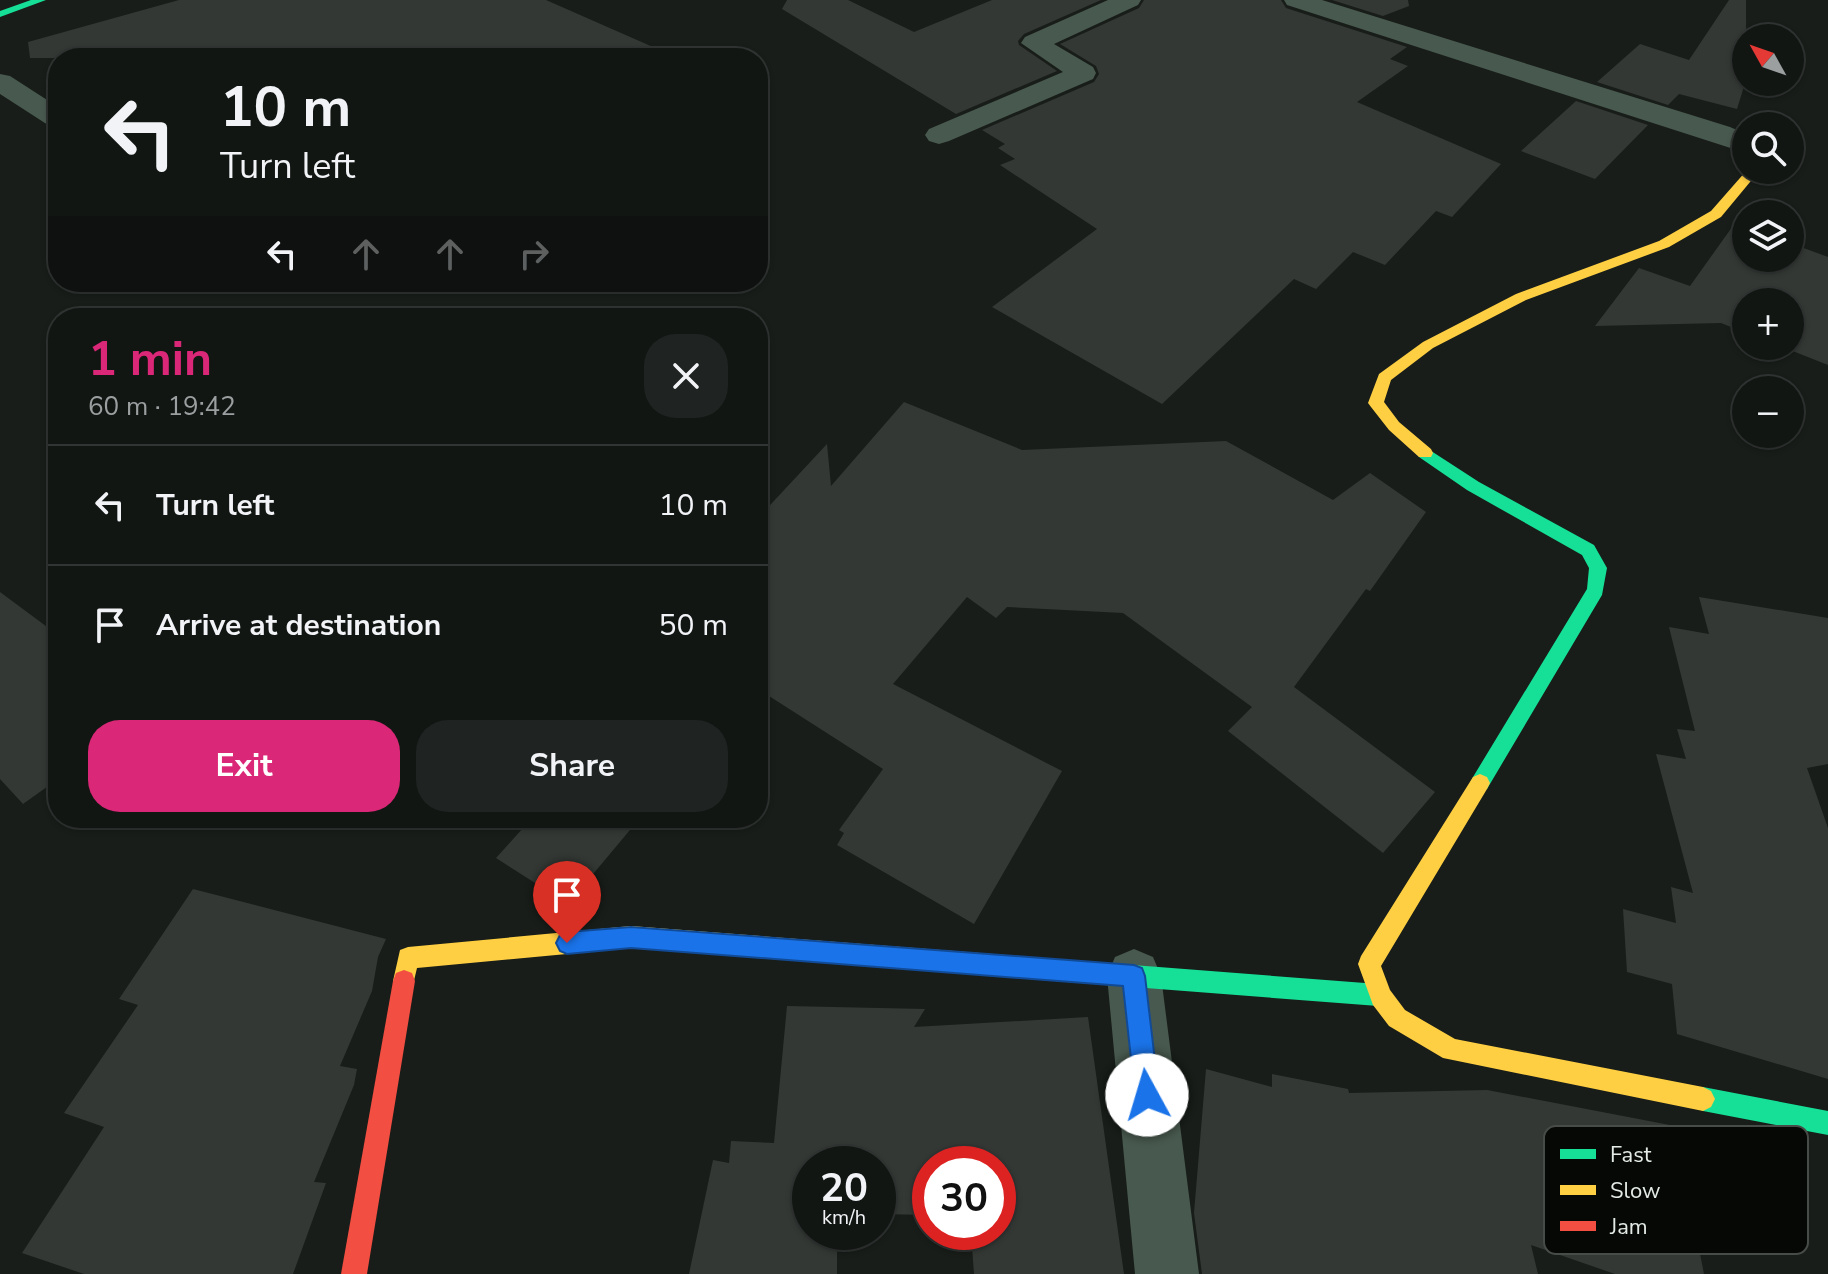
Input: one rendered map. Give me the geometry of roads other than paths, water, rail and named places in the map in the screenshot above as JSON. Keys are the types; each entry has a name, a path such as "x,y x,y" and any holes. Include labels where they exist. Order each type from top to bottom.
{"street":[{"path":"0,14 41,0"},
{"path":"939,135 1083,73 1034,43 1129,0"},
{"path":"1296,0 1732,139"},
{"path":"0,82 48,113"},
{"path":"1742,184 1716,214 1677,237 1521,297 1428,345 1384,378 1376,403 1391,425 1444,467 1588,550 1600,565 1602,576 1582,616 1369,964 1378,995 1404,1027 1451,1050 1601,1076 1828,1123"},
{"path":"354,1274 408,958 631,937 1378,995"},
{"path":"1134,976 1167,1274"}]}
